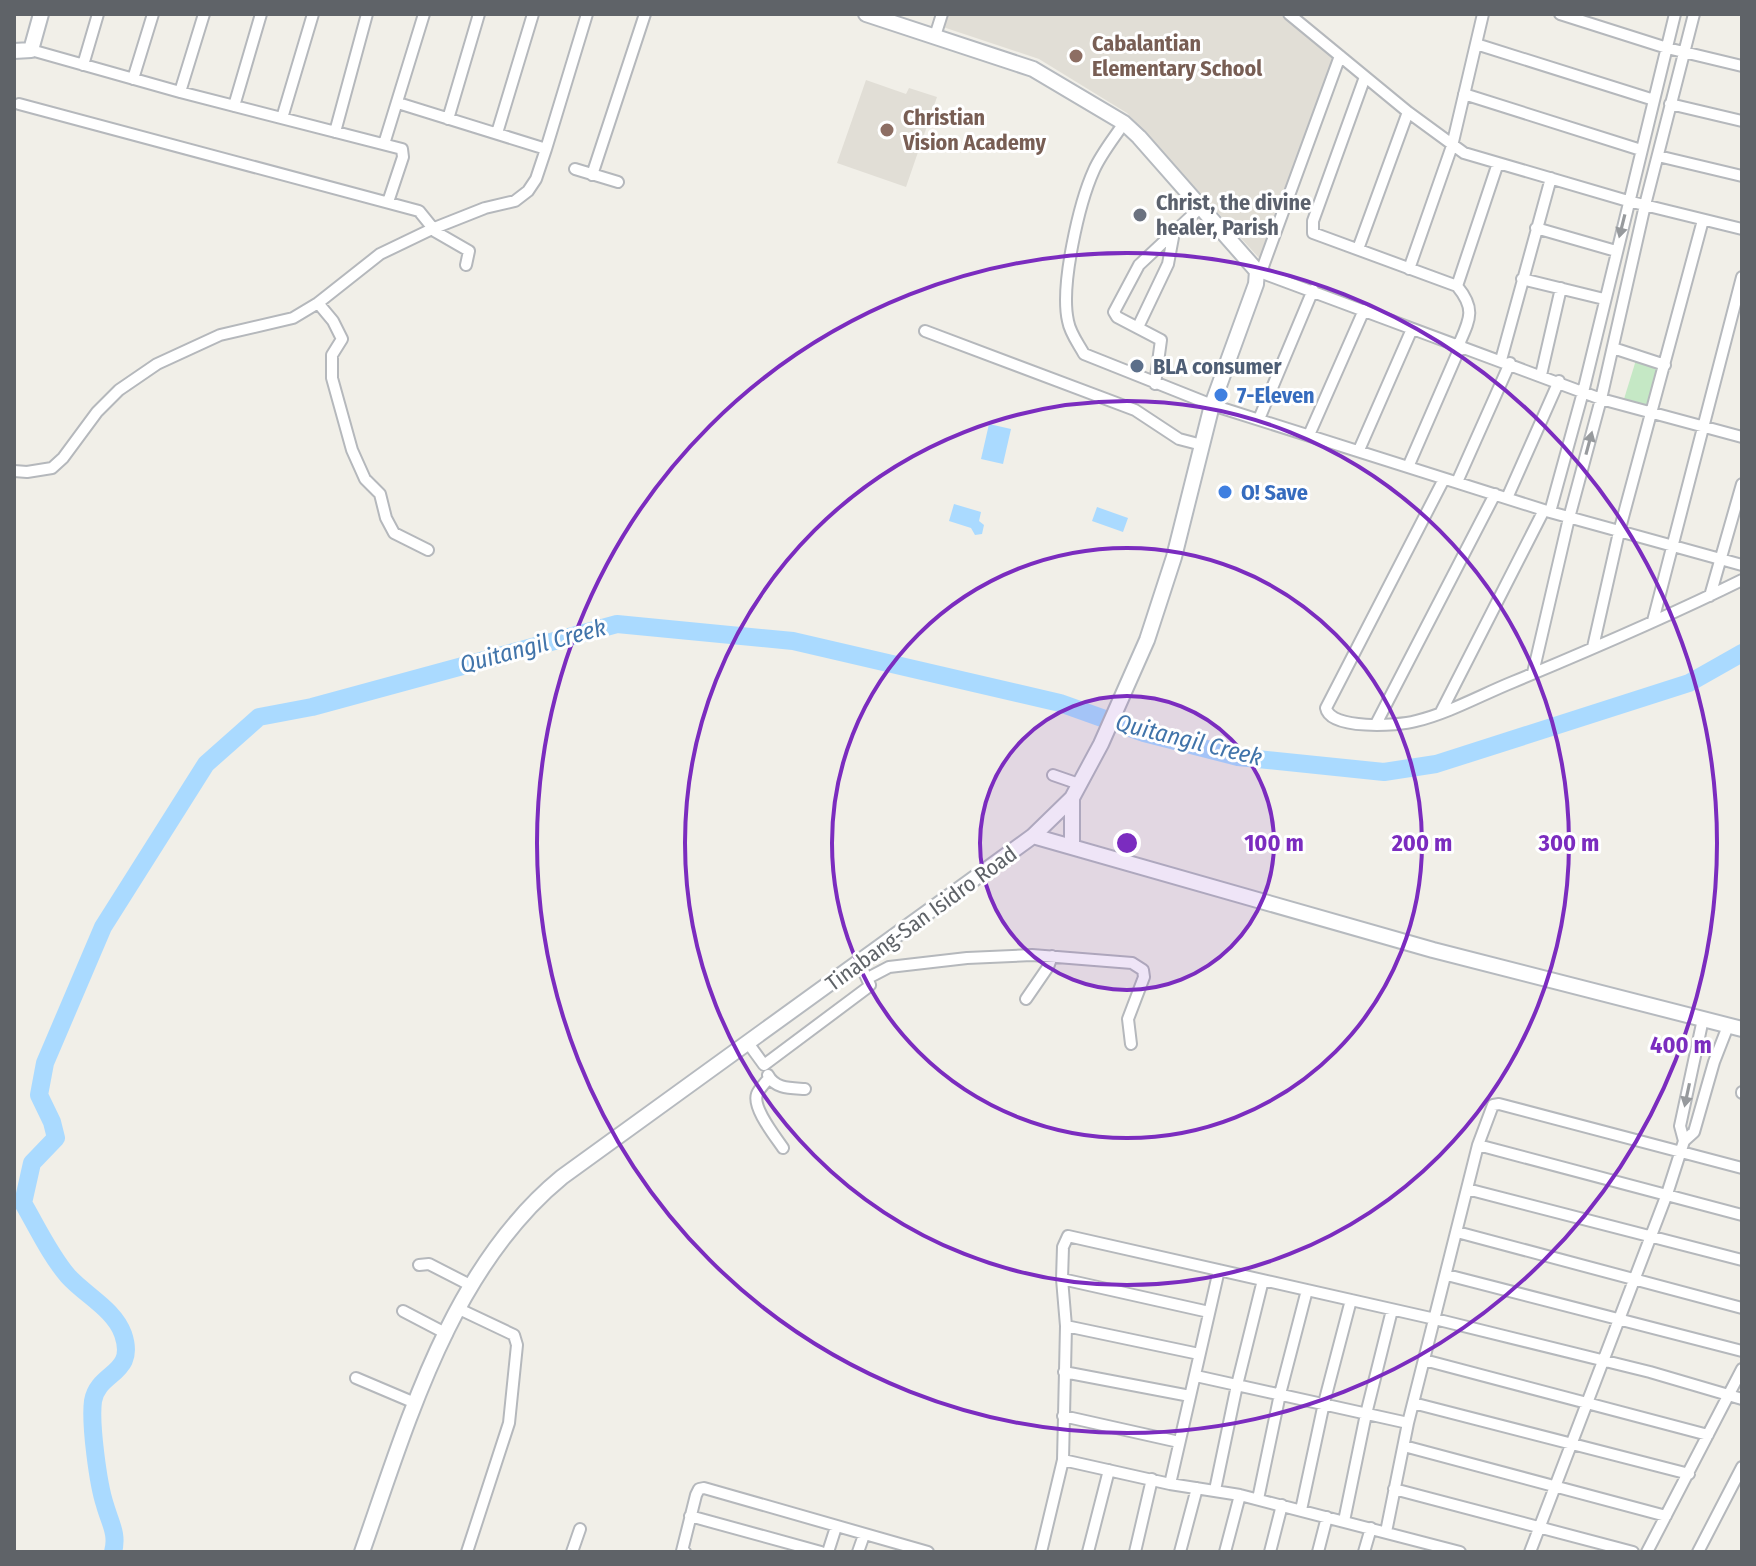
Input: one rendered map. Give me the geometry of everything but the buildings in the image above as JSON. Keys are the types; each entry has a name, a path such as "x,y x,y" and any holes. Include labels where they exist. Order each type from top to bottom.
{"street":[{"path":"83,65 98,14"},
{"path":"133,79 153,14"},
{"path":"180,92 204,14"},
{"path":"234,106 261,14"},
{"path":"282,118 313,14"},
{"path":"335,132 367,14"},
{"path":"384,144 424,14"},
{"path":"448,119 479,14"},
{"path":"497,133 533,14"},
{"path":"14,471 52,468 119,390 157,364 220,335 280,322 318,303 380,254 485,208 515,201 528,191 536,179 546,149 587,14"},
{"path":"592,175 645,14"},
{"path":"866,14 883,17 1033,69 1124,123 1259,272 1601,399 1742,437"},
{"path":"935,36 942,14"},
{"path":"1289,14 1408,112 1464,153 1628,201 1742,229"},
{"path":"1409,269 1452,146 1483,14"},
{"path":"1560,14 1667,48 1742,66"},
{"path":"1441,712 1547,511 1583,392 1675,14"},
{"path":"1533,673 1694,14"},
{"path":"31,50 39,15"},
{"path":"1476,44 1654,100"},
{"path":"14,51 31,50 402,149 403,157 388,202"},
{"path":"1033,836 1076,791 1101,744 1147,640 1174,557 1212,405 1340,56"},
{"path":"1365,77 1312,227 1313,233 1457,286 1466,298 1471,314 1408,467"},
{"path":"1464,94 1641,150"},
{"path":"398,103 546,149"},
{"path":"19,104 419,211 432,229 469,251 466,265"},
{"path":"1670,104 1742,121"},
{"path":"1358,249 1408,112"},
{"path":"1124,123 1095,166 1087,186 1066,291 1068,320 1084,354 1212,405 1569,518 1742,565"},
{"path":"1658,156 1742,176"},
{"path":"1457,286 1498,163"},
{"path":"575,169 618,182"},
{"path":"1457,482 1506,362 1522,279 1551,178"},
{"path":"1155,384 1161,340 1117,317 1114,312 1139,265 1201,207"},
{"path":"1593,647 1619,532 1703,220"},
{"path":"1536,228 1616,251"},
{"path":"1138,327 1168,264 1174,232"},
{"path":"1653,621 1742,277"},
{"path":"1522,279 1604,299"},
{"path":"1541,375 1561,288"},
{"path":"1259,419 1313,290"},
{"path":"318,303 333,321 342,339 332,355 332,378 338,406 360,469 371,487 380,494 386,518 394,533 428,550"},
{"path":"1309,435 1364,310"},
{"path":"1359,450 1412,329"},
{"path":"925,331 1135,410 1179,439 1202,445"},
{"path":"1613,348 1665,365"},
{"path":"1507,498 1559,381"},
{"path":"1444,479 1326,708 1333,719 1376,724 1416,721 1742,580"},
{"path":"1710,596 1742,484"},
{"path":"1376,724 1495,494"},
{"path":"1053,775 1076,791"},
{"path":"1072,846 1076,791"},
{"name":"Tinabang-San Isidro Road","path":"362,1552 415,1403 457,1308 513,1223 562,1177 1033,836 1433,950 1735,1028"},
{"path":"868,978 889,967 912,963 1032,955 1132,963 1143,970 1143,984 1128,1019 1131,1044"},
{"path":"1026,999 1052,956"},
{"path":"764,1065 870,985 859,962"},
{"path":"1530,1552 1681,1153 1684,1141 1680,1126 1703,1019"},
{"path":"1684,1141 1694,1132 1714,1062 1735,1028"},
{"path":"748,1043 764,1065 769,1078 779,1086 805,1089"},
{"path":"769,1078 757,1094 757,1102 783,1148"},
{"path":"1386,1532 1408,1423 1478,1145 1491,1109 1499,1104 1742,1168"},
{"path":"1478,1145 1742,1215"},
{"path":"1467,1189 1742,1260"},
{"path":"1457,1232 1742,1308"},
{"path":"1041,1552 1063,1460 1066,1326 1062,1279 1064,1241 1072,1235 1435,1319 1742,1399"},
{"path":"419,1265 429,1264 472,1286"},
{"path":"1170,1484 1219,1270"},
{"path":"1447,1275 1742,1351"},
{"path":"1062,1279 1209,1312"},
{"path":"1215,1490 1263,1280"},
{"path":"1258,1499 1280,1394 1307,1290"},
{"path":"1301,1510 1324,1403 1351,1300"},
{"path":"457,1308 514,1335 517,1345 509,1423 467,1552"},
{"path":"1344,1521 1392,1310"},
{"path":"403,1311 447,1334"},
{"path":"1066,1326 1199,1354"},
{"path":"1424,1360 1708,1435"},
{"path":"1647,1552 1742,1369"},
{"path":"1064,1372 1190,1396"},
{"path":"1196,1376 1408,1423"},
{"path":"356,1378 415,1403"},
{"path":"1413,1403 1689,1474"},
{"path":"1063,1416 1179,1442"},
{"path":"1404,1446 1666,1516"},
{"path":"1063,1460 1170,1484 1258,1499 1460,1552"},
{"path":"1698,1552 1742,1467"},
{"path":"1088,1552 1109,1470"},
{"path":"1135,1552 1152,1479"},
{"path":"685,1552 682,1551 690,1516 698,1491 704,1488 928,1552"},
{"path":"1180,1552 1197,1488"},
{"path":"1394,1489 1633,1552"},
{"path":"1225,1552 1240,1495"},
{"path":"1270,1552 1282,1505"},
{"path":"690,1516 821,1552"},
{"path":"1318,1552 1327,1517"},
{"path":"828,1552 836,1527"},
{"path":"1364,1552 1371,1528"},
{"path":"572,1552 580,1529"},
{"path":"858,1552 864,1535"}],"shaded area":[{"path":"944,14 1279,14 1336,58 1260,259 1127,113 1039,59 940,26"},
{"name":"Christian Vision Academy","path":"866,80 906,94 909,88 937,97 906,187 837,163"}],"green space":[{"path":"1636,360 1659,367 1647,406 1624,399"}],"water":[{"path":"989,424 1011,429 1003,464 981,459"},
{"path":"954,504 981,512 979,521 984,525 982,534 975,535 971,528 949,521"},
{"path":"1097,507 1128,518 1123,532 1092,521"}],"waterway":[{"name":"Quitangil Creek","path":"113,1552 114,1534 100,1483 92,1411 96,1391 121,1365 126,1347 119,1325 61,1268 23,1203 32,1163 56,1138 39,1095 45,1063 103,927 206,764 259,717 312,707 617,624 793,641 1060,703 1144,733 1238,757 1384,772 1436,764 1689,683 1742,653"}],"place":[{"name":"Cabalantian Elementary School","path":"1076,56"},
{"name":"Christian Vision Academy","path":"887,130"},
{"name":"Christ, the divine healer, Parish","path":"1140,215"},
{"name":"BLA consumer","path":"1137,366"},
{"name":"7-Eleven","path":"1221,395"},
{"name":"O! Save","path":"1225,492"}]}
